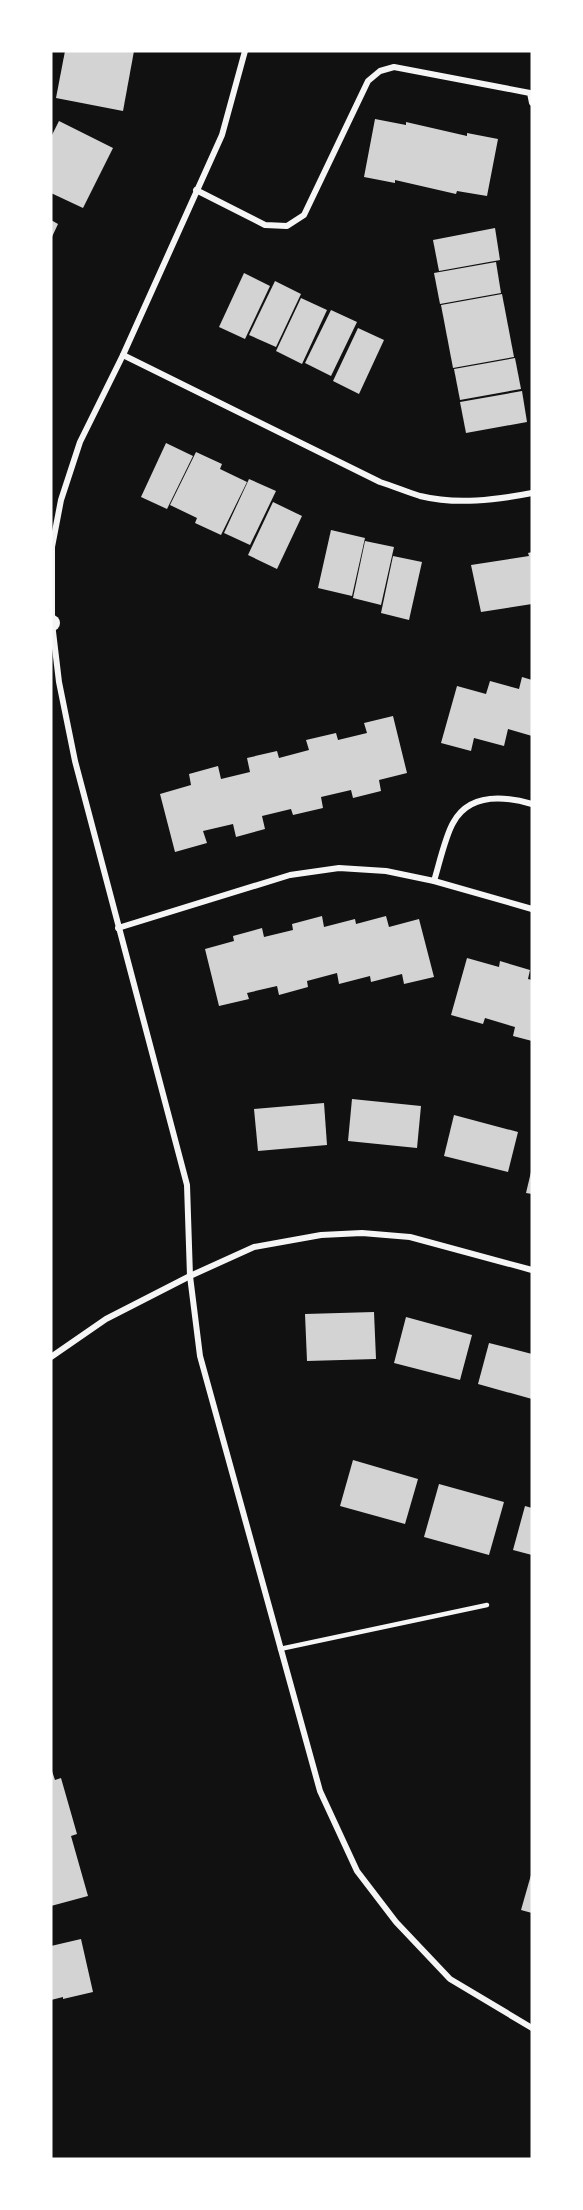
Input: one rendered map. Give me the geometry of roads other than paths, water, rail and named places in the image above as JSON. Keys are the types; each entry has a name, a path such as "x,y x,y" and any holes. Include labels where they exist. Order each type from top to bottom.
{"street":[{"path":"245,51 222,135 123,355 80,442 61,500 52,547 52,623 58,682 73,754 187,1185 190,1276 200,1356 320,1791 357,1870 396,1922 450,1979 511,2018 532,2028"},
{"path":"196,190 265,225 287,226 304,215 368,81 380,71 394,67 530,93 532,103"},
{"path":"123,355 380,482 411,493 463,501 504,499 532,493"},
{"path":"434,881 453,823 466,806 488,797 514,799 532,804"},
{"path":"118,928 290,875 339,868 386,871 434,881 532,909"},
{"path":"51,1357 106,1319 190,1276 254,1247 321,1234 362,1233 410,1237 532,1270"}],"lane":[{"path":"280,1649 487,1605"}]}
